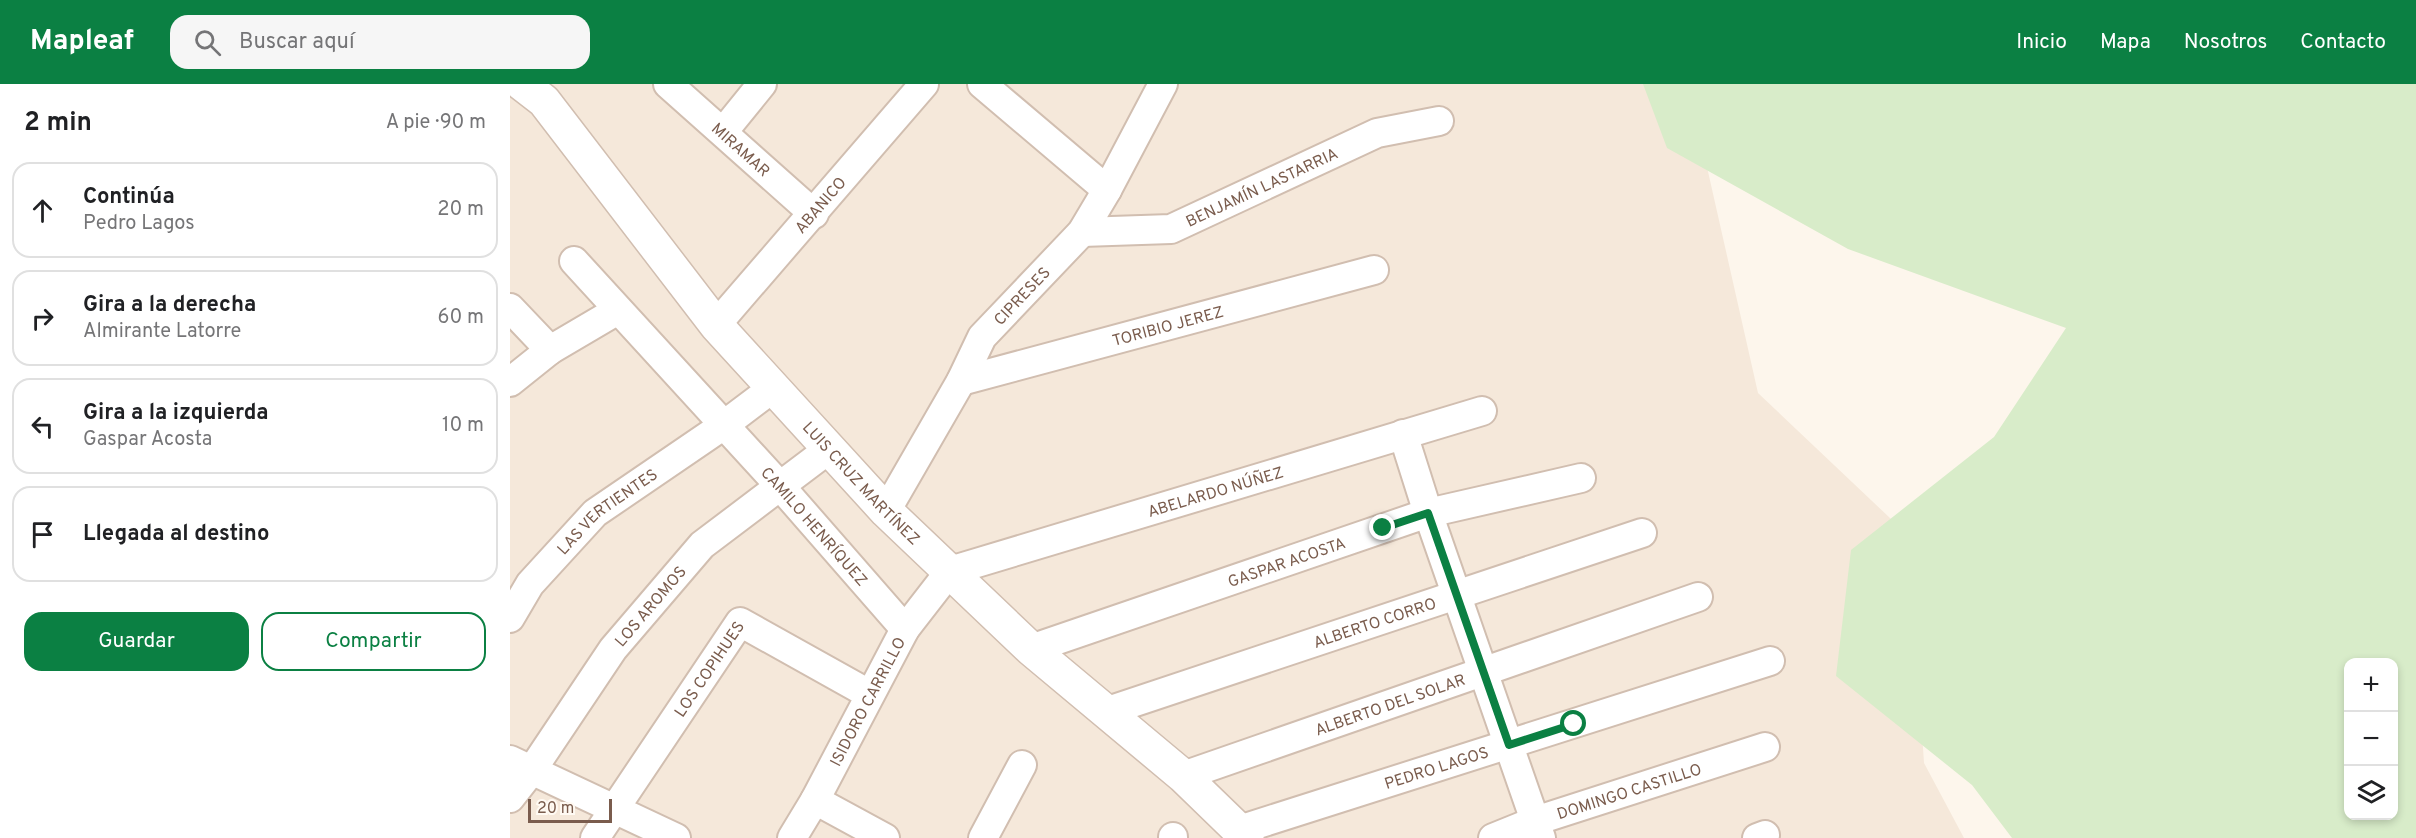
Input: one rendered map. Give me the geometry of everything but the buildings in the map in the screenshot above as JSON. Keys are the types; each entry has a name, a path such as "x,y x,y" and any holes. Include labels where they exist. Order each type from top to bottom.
{"street":[{"name":"LUIS CRUZ MARTÍNEZ","path":"522,84 544,101 716,325 886,512 1031,649 1183,776 1243,834"},
{"name":"MIRAMAR","path":"668,84 814,214"},
{"path":"723,132 762,84"},
{"name":"ABANICO","path":"716,325 924,84"},
{"path":"982,84 1107,190"},
{"name":"CIPRESES","path":"886,512 961,381 982,336 1082,232 1163,84"},
{"name":"BENJAMÍN LASTARRIA","path":"1082,232 1171,229 1377,133 1439,121"},
{"path":"574,261 724,425"},
{"name":"TORIBIO JEREZ","path":"961,381 1374,270"},
{"path":"510,308 550,350"},
{"path":"510,382 550,350 618,310"},
{"name":"LAS VERTIENTES","path":"510,618 530,584 595,513 724,425 772,388"},
{"name":"ABELARDO NÚÑEZ","path":"950,571 1482,411"},
{"name":"CAMILO HENRÍQUEZ","path":"724,425 905,629"},
{"path":"1403,434 1428,513 1538,830"},
{"name":"LOS AROMOS","path":"510,798 521,765 613,649 702,544 829,449"},
{"name":"GASPAR ACOSTA","path":"1031,649 1428,513 1581,478"},
{"name":"ALBERTO CORRO","path":"1105,712 1642,533"},
{"name":"ISIDORO CARRILLO","path":"792,838 815,800 905,629 950,571"},
{"name":"ALBERTO DEL SOLAR","path":"1183,776 1698,597"},
{"name":"LOS COPIHUES","path":"594,838 740,622 869,694"},
{"name":"PEDRO LAGOS","path":"1243,834 1770,661"},
{"name":"DOMINGO CASTILLO","path":"1493,838 1538,830 1765,747"},
{"path":"521,765 676,838"},
{"path":"983,838 1022,765"},
{"path":"815,800 885,838"}],"shaded area":[{"path":"510,84 1684,84 1695,114 1758,393 1909,536 1924,763 1964,838 510,838"}],"green space":[{"path":"1643,84 2416,84 2416,838 2012,838 1972,785 1836,676 1851,550 1994,437 2066,328 1848,249 1667,148"}],"route":[{"path":"1383,528 1428,513 1509,745 1574,724"}]}
